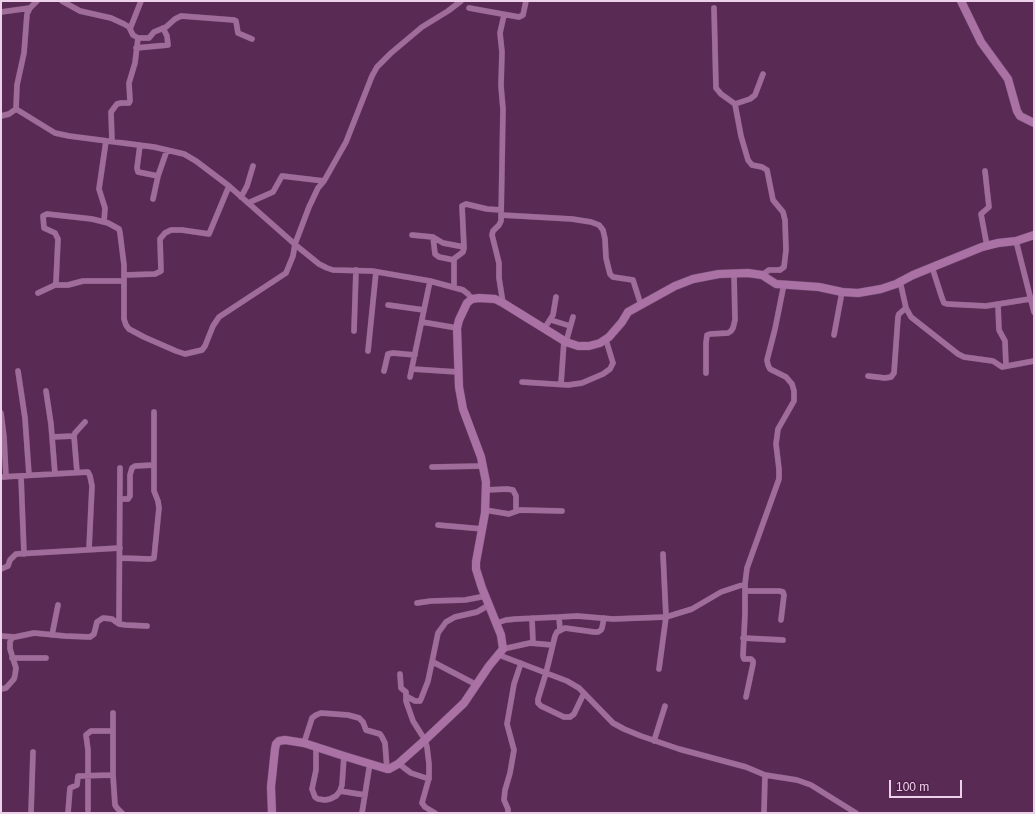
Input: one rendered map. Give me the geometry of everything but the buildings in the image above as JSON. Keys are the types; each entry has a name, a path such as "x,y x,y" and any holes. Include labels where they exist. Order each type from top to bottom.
{"street":[{"path":"1,116 10,114 16,109 17,85 22,62 27,14 30,8 37,1"},
{"path":"62,1 80,11 114,19 124,24 130,29 133,35 138,38 149,38 154,32 181,16 234,20 236,21 238,33 252,39"},
{"path":"130,29 141,1"},
{"path":"55,286 58,239 55,233 44,228 43,216 47,214 104,222 116,226 120,233 124,275 124,319 126,326 144,337 176,351 186,354 202,350 213,326 219,317 259,289 286,273 293,256 299,247 309,207 318,188 324,181 346,142 377,67 390,53 422,27 461,1"},
{"path":"469,8 516,17 522,16 524,13 526,1"},
{"path":"961,1 980,42 1008,79 1016,111 1020,116 1034,123"},
{"path":"1,12 30,8"},
{"path":"714,8 716,88 726,99 735,104"},
{"path":"503,303 499,278 500,262 492,235 493,231 500,225 501,213 503,109 500,27 504,15"},
{"path":"136,48 168,46 167,36 163,28"},
{"path":"104,222 105,208 99,189 109,141 111,112 117,104 128,103 130,101 129,83 135,63 138,38"},
{"path":"735,104 755,95 764,74"},
{"path":"735,104 741,136 748,160 752,165 762,167 767,170 773,200 783,212 785,220 786,250 784,267 780,270 769,270 762,275"},
{"path":"16,109 56,133 140,145 184,154 190,157 229,186 319,264 327,268 333,270 376,272 430,281 463,290 472,299"},
{"path":"140,145 137,168 138,172 158,176"},
{"path":"153,199 158,176 167,150"},
{"path":"241,197 247,186 253,166"},
{"path":"986,172 989,207 982,214 987,246"},
{"path":"248,202 273,192 282,176 324,181"},
{"path":"124,275 158,274 161,271 160,239 170,230 182,230 209,234 229,186"},
{"path":"454,287 454,260 463,252 464,247 461,211 463,205 466,204 501,213 572,219 599,225 603,230 606,258 610,274 613,277 633,280 641,305"},
{"path":"412,235 433,237 443,243 464,247"},
{"path":"272,813 271,786 276,744 279,741 285,740 304,743 387,769 393,767 425,740 464,703 489,666 501,652 503,643 477,574 476,562 483,529 485,510 485,475 463,409 458,372 457,328 464,306 472,299 486,298 503,303 565,341 578,346 589,346 606,340 622,322 628,312 675,286 705,276 748,273 762,275 772,282 784,284 818,287 842,292 868,292 900,281 987,246 1016,241 1034,235"},
{"path":"433,237 435,254 439,257 454,260"},
{"path":"1016,241 1034,312"},
{"path":"932,267 944,303 986,306 1030,300"},
{"path":"354,331 356,270"},
{"path":"368,351 376,272"},
{"path":"706,373 707,335 728,333 732,331 733,328 734,273"},
{"path":"38,293 55,286 68,285 83,281 124,281"},
{"path":"410,377 430,281"},
{"path":"900,281 908,313 916,322 934,334 958,354 993,361 1002,367 1034,361"},
{"path":"746,697 753,661 742,656 747,568 779,479 776,444 778,429 794,401 792,384 786,377 770,369 767,360 784,284"},
{"path":"834,335 842,292"},
{"path":"544,329 551,320 556,297"},
{"path":"388,305 424,310"},
{"path":"998,305 999,330 1004,336 1005,341 1006,366"},
{"path":"868,376 885,378 890,377 894,373 898,317 899,314 906,308"},
{"path":"560,384 565,341 573,317"},
{"path":"551,320 570,326"},
{"path":"422,322 457,328"},
{"path":"522,382 568,385 582,383 603,374 613,366 606,340"},
{"path":"384,372 388,354 415,355"},
{"path":"412,369 458,372"},
{"path":"18,371 25,418 29,475"},
{"path":"46,391 52,437 54,474"},
{"path":"120,558 154,558 158,501 154,491 154,412"},
{"path":"1,413 3,477 88,472 92,486 90,549"},
{"path":"77,472 74,436 76,431 85,422"},
{"path":"52,437 74,436"},
{"path":"120,499 128,499 130,496 130,475 132,468 135,466 154,465"},
{"path":"432,467 483,466"},
{"path":"120,468 120,623"},
{"path":"21,476 24,554"},
{"path":"486,490 507,488 512,490 516,496 516,511"},
{"path":"485,510 509,514 520,510 562,511"},
{"path":"438,525 483,529"},
{"path":"1,569 8,566 12,556 16,554 120,548"},
{"path":"659,669 666,617 663,554"},
{"path":"497,624 506,620 532,618 559,617 614,619 666,617 692,609 722,592 745,588 783,592 784,595 781,620"},
{"path":"417,603 431,601 487,600"},
{"path":"406,696 415,701 420,701 428,681 438,633 446,622 455,617 477,612 487,600"},
{"path":"52,635 58,605"},
{"path":"559,617 560,630 555,636 552,645 538,704 564,717 570,717 574,714 584,693"},
{"path":"1,636 15,636 34,633 90,637 94,634 99,620 108,618 126,625 147,626"},
{"path":"532,618 533,643"},
{"path":"560,630 571,629 598,632 602,628 604,618"},
{"path":"1,689 6,688 14,679 16,668 12,658 10,642 15,636"},
{"path":"744,638 783,640"},
{"path":"501,652 533,643 552,645"},
{"path":"501,652 521,663 567,681 579,688 613,723 624,729 654,741 746,767 765,775 797,780 811,785 856,813"},
{"path":"12,658 46,658"},
{"path":"433,662 477,685"},
{"path":"508,813 504,800 514,750 507,724 514,684 521,663"},
{"path":"400,674 400,686 406,692 406,701 413,721 425,740 429,764 429,779 422,803 425,807 435,813"},
{"path":"654,741 665,706"},
{"path":"112,713 115,805 122,813"},
{"path":"304,743 312,718 316,715 348,715 359,718 363,722 366,730 380,734 382,737 385,743 387,769"},
{"path":"88,810 88,750 86,735 91,731 113,732"},
{"path":"316,746 316,770 312,785 315,797 321,800 330,799 336,796 340,791 342,785 344,756"},
{"path":"32,813 33,752"},
{"path":"362,813 370,763"},
{"path":"399,763 411,773 429,779"},
{"path":"68,813 70,788 77,785 78,776 113,775"},
{"path":"764,813 765,775"},
{"path":"340,791 365,795"}]}
